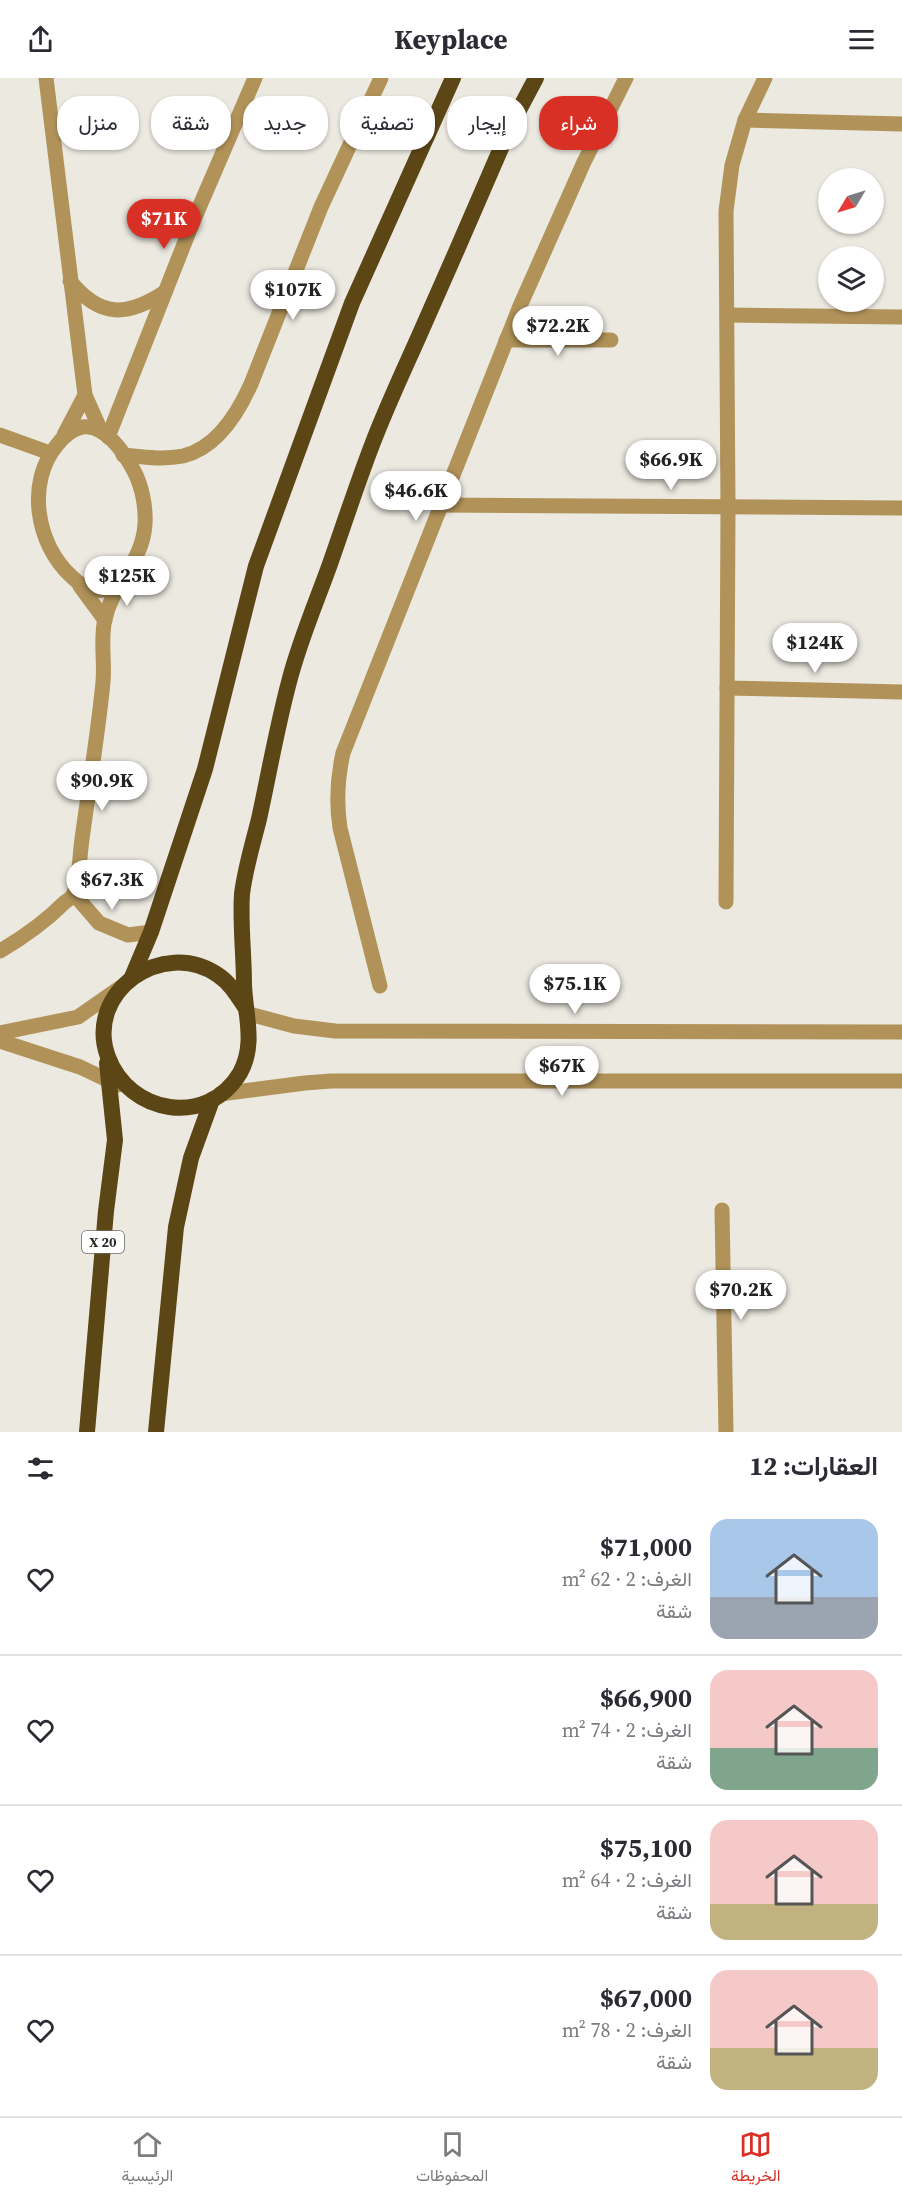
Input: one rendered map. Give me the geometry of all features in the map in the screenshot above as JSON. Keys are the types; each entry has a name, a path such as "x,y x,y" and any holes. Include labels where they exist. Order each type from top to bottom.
{"highway":[{"path":"127,982 146,969 170,962 195,964 218,975 234,989 245,1010 250,1027 248,1051 239,1074 216,1097 192,1107 170,1108 148,1102 130,1091 115,1074 106,1053 104,1029 106,1018 109,1007 127,982 151,932 205,769 256,566 352,303 453,78"},
{"path":"245,1010 242,894 289,680 372,443 511,125 536,78"},
{"name":"X 20","path":"87,1432 106,1211 115,1140 106,1053"},
{"path":"156,1432 176,1227 191,1158 216,1097"}],"street":[{"path":"0,951 38,927 74,894 104,680 105,620 119,583 133,566 141,546 145,524 142,496 134,472 105,434 85,395 46,78"},
{"path":"105,434 255,78"},
{"path":"123,455 155,459 184,456 202,448 232,419 250,384 321,207 381,78"},
{"path":"380,986 340,828 337,778 343,753 506,340 585,162 626,78"},
{"path":"726,902 728,508 726,211 732,165 745,120 765,78"},
{"path":"745,120 902,124"},
{"path":"70,281 81,295 96,304 111,309 126,310 146,305 165,292"},
{"path":"727,315 902,317"},
{"path":"506,340 610,340"},
{"path":"85,395 41,472 39,516 46,541 61,568 79,584 105,620"},
{"path":"64,435 83,426 105,434"},
{"path":"0,435 50,453"},
{"path":"440,505 902,508"},
{"path":"79,584 93,590 105,590 119,583"},
{"path":"727,688 902,692"},
{"path":"74,894 99,923 128,934 151,932"},
{"path":"0,1033 78,1017 127,982"},
{"path":"245,1010 294,1026 334,1031 902,1032"},
{"path":"0,1041 80,1066 130,1091"},
{"path":"216,1097 331,1081 902,1081"},
{"path":"722,1210 726,1432"}]}
